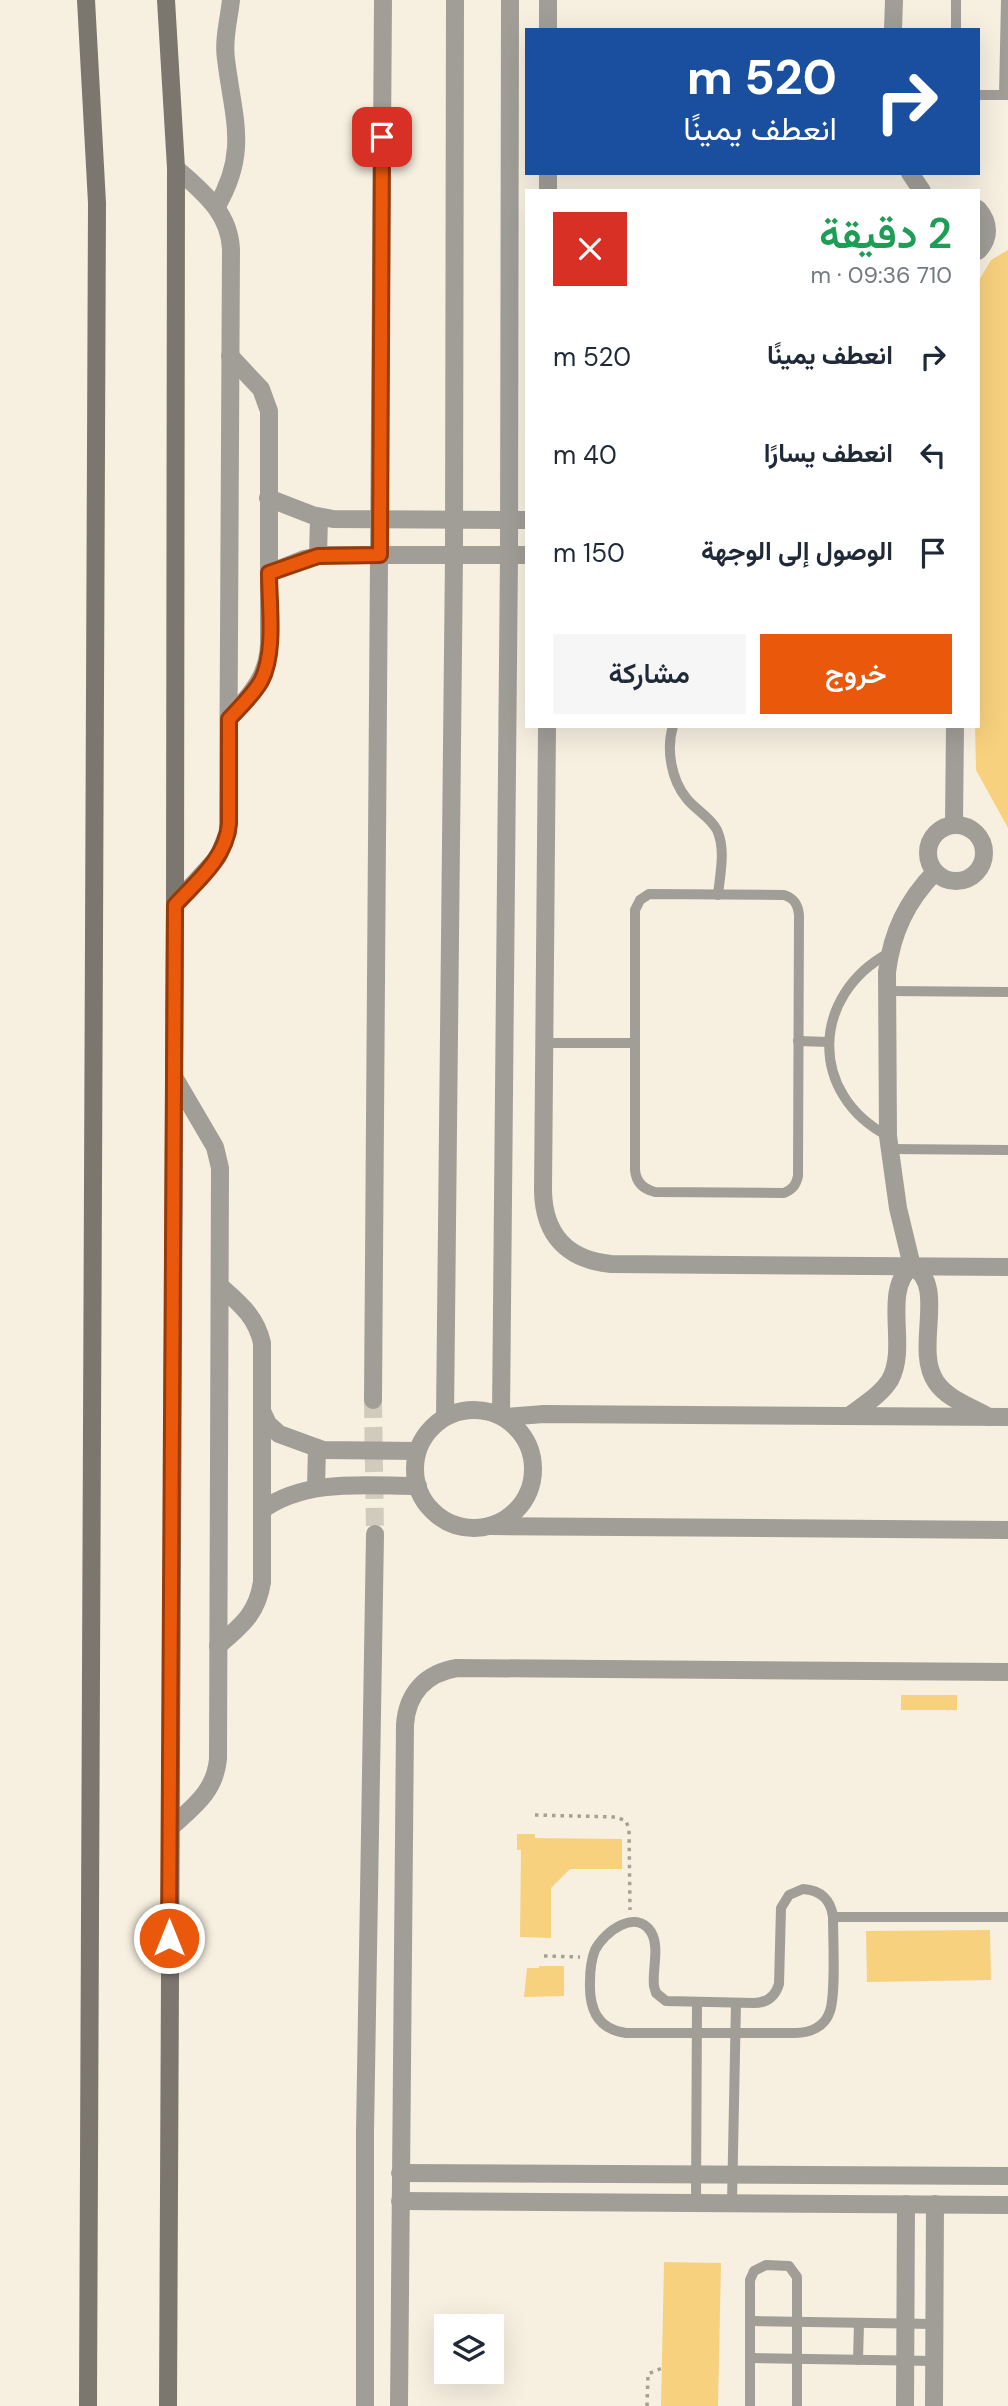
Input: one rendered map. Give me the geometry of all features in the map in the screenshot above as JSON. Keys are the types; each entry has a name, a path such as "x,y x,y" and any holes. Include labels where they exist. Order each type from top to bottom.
{"main road":[{"path":"86,0 97,203 88,2406"},
{"path":"166,0 176,168 168,2406"}],"street":[{"path":"217,206 232,177 236,153 236,118 225,46 231,0"},
{"path":"373,1400 383,0"},
{"path":"445,1417 454,555 455,0"},
{"path":"503,1416 518,555 510,0"},
{"path":"548,0 548,28"},
{"path":"893,28 894,0"},
{"path":"175,905 218,857 226,840 229,824 230,356 230,237 217,206 176,168"},
{"path":"980,212 987,222 988,230 987,238 980,248"},
{"path":"229,719 254,690 265,670 269,645 269,423 266,400 254,379 230,356"},
{"path":"268,498 320,517 518,520"},
{"path":"318,556 320,517"},
{"path":"269,573 318,556 518,555"},
{"path":"547,728 543,1207 555,1237 580,1257 611,1264 1008,1266"},
{"path":"954,824 955,728"},
{"path":"954,824 971,829 982,842 984,850 980,867 967,879 959,881 942,878 935,872 928,858 930,842 939,830 954,824"},
{"path":"935,872 901,917 889,953 888,1142 898,1208 912,1266 926,1278 929,1290 928,1362 935,1381 948,1395 989,1417"},
{"path":"170,1828 203,1798 217,1773 220,1286 218,1157 210,1138 174,1077"},
{"path":"849,1416 876,1396 890,1380 897,1361 898,1286 905,1271 912,1266"},
{"path":"218,1646 243,1625 253,1612 260,1598 262,1582 262,1354 259,1332 248,1312 220,1286"},
{"path":"898,1340 909,1335 927,1340"},
{"path":"491,1526 520,1507 533,1476 533,1459 518,1428 503,1416 488,1410 458,1411 433,1426 417,1451 415,1463 418,1486 429,1506 446,1521 461,1527 1008,1530"},
{"path":"262,1411 268,1424 279,1434 317,1448 417,1451"},
{"path":"503,1416 1008,1417"},
{"path":"317,1448 317,1487"},
{"path":"262,1510 275,1502 317,1487 418,1486"},
{"path":"365,2406 365,2132 375,1534"},
{"path":"399,2406 405,1725 408,1704 413,1694 437,1673 457,1668 1008,1672"},
{"path":"400,2173 1008,2176"},
{"path":"619,2174 619,2202"},
{"path":"400,2201 1008,2205"},
{"path":"905,2406 906,2204"},
{"path":"934,2406 935,2204"}],"lane":[{"path":"956,0 956,28"},
{"path":"980,95 1006,95 1006,0"},
{"path":"673,728 670,748 676,778 687,799 712,822 720,838 722,850 718,895"},
{"path":"784,895 797,905 798,1041 798,1176 794,1187 785,1193 654,1192 641,1185 636,1175 636,905 644,896 784,895"},
{"path":"889,953 862,970 851,982 835,1010 829,1042 832,1071 844,1098 863,1120 888,1142 1008,1150"},
{"path":"887,991 1008,992"},
{"path":"798,1041 829,1042"},
{"path":"544,1043 635,1043"},
{"path":"803,1889 818,1892 830,1902 833,1917 832,2002 826,2019 820,2026 804,2033 626,2033 604,2025 595,2014 589,1999 593,1957 599,1943 610,1932 630,1922 646,1926 652,1935 653,1979 656,1993 666,2001 761,2003 768,2001 777,1990 780,1908 789,1895 803,1889"},
{"path":"833,1917 1008,1917"},
{"path":"696,2202 697,2003"},
{"path":"732,2203 736,2003"},
{"path":"750,2406 751,2276 757,2268 766,2264 789,2266 798,2281 797,2406"},
{"path":"751,2321 934,2324"},
{"path":"858,2360 859,2323"},
{"path":"750,2358 934,2361"}],"path":[{"path":"535,1815 617,1817 626,1821 629,1829 630,1922"},
{"path":"544,1956 593,1957"},
{"path":"647,2406 648,2374 662,2368"}],"building":[{"path":"1008,250 1008,828 976,770 975,728 980,728 980,279 991,260"},
{"path":"901,1695 957,1695 957,1710 901,1710"},
{"path":"517,1834 535,1834 535,1838 622,1839 622,1869 570,1869 551,1888 551,1938 520,1937 521,1850 517,1850"},
{"path":"990,1930 991,1980 867,1982 866,1931"},
{"path":"564,1966 564,1996 524,1997 527,1968"},
{"path":"664,2262 721,2263 718,2406 661,2406"}],"tunnel":[{"path":"373,1400 375,1534"}],"route":[{"path":"169,1938 175,905 218,857 226,840 229,824 229,719 261,681 269,657 269,573 318,556 380,555 382,137"}]}
